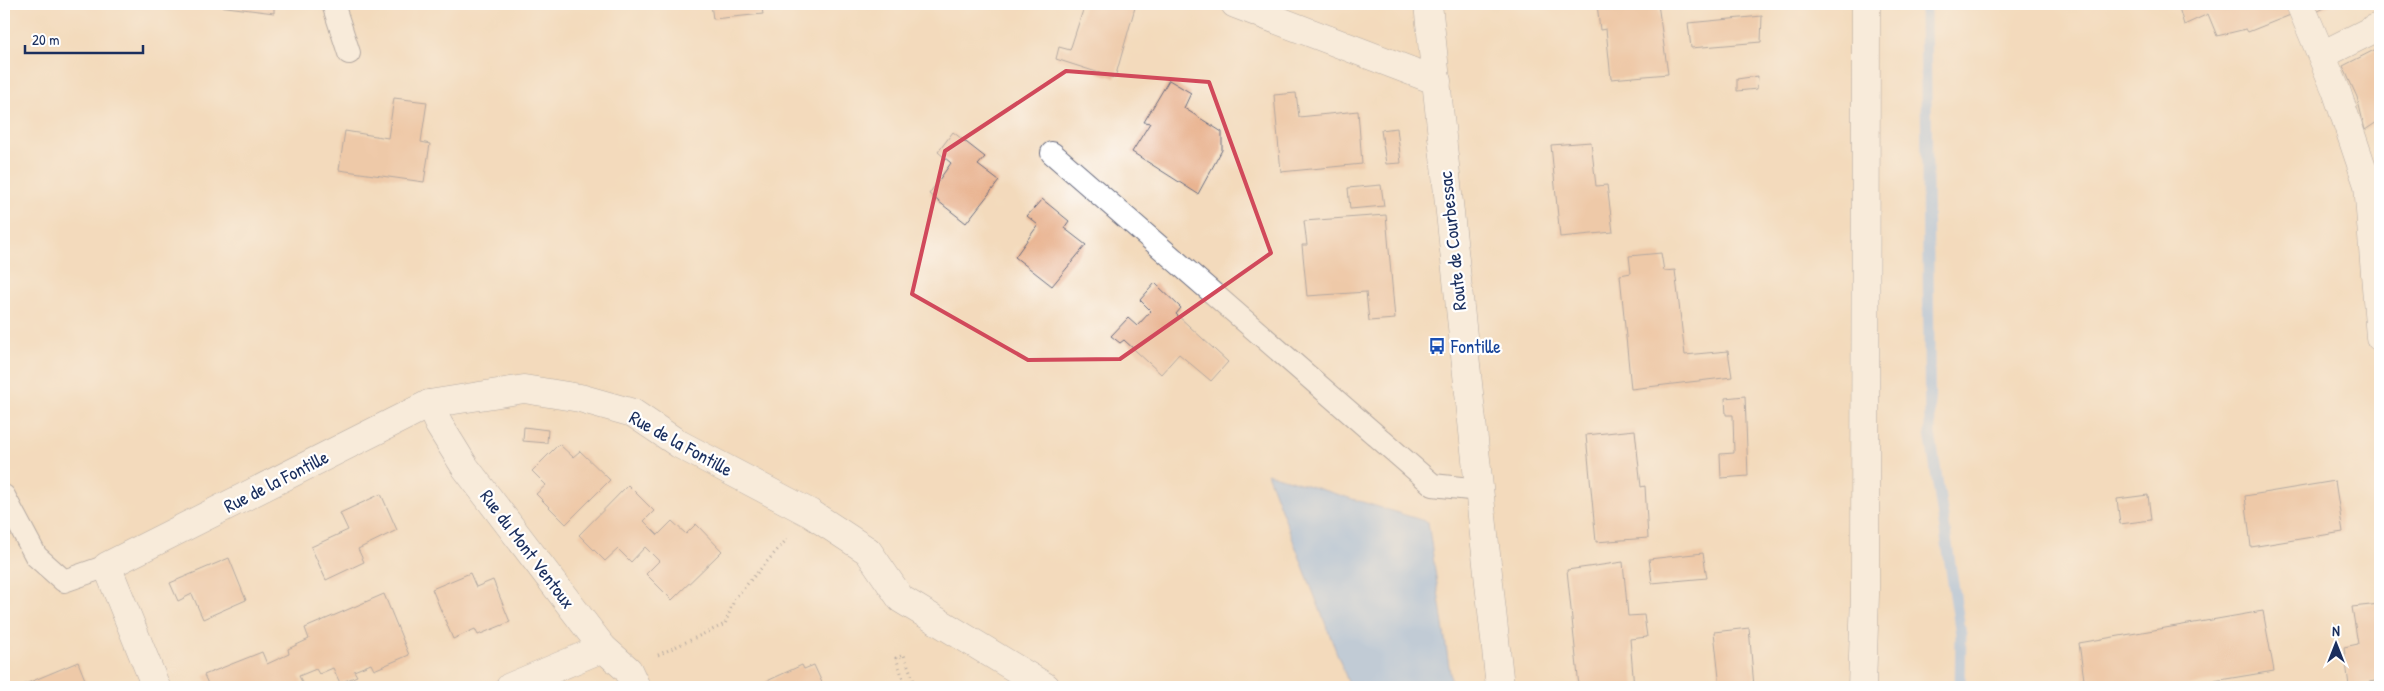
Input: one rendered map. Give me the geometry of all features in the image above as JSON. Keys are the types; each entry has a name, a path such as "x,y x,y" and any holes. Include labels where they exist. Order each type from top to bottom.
{"street":[{"path":"1235,4 1437,81"},
{"name":"Route de Courbessac","path":"1428,4 1500,687"},
{"path":"1862,687 1865,594 1866,4"},
{"path":"2300,4 2322,55 2368,185 2380,337"},
{"path":"2322,55 2380,26"},
{"name":"Rue de la Fontille","path":"106,566 429,404 524,389 580,398 633,413 678,444 810,513 868,551 901,599 1046,687"},
{"name":"Rue du Mont Ventoux","path":"429,404 439,425 465,467 603,648 628,670 636,687"},
{"path":"106,566 156,687"},
{"path":"510,687 603,648"}],"lane":[{"path":"333,4 349,53"},
{"path":"1052,153 1433,485 1479,490"},
{"path":"4,496 36,556 64,581 106,566"}],"path":[{"path":"650,659 725,624 735,598 810,513"},
{"path":"906,687 896,658 904,655 916,687"}],"highlighted area":[{"path":"1066,71 1209,82 1271,253 1120,359 1028,360 912,294 945,151"}],"water":[{"path":"1267,473 1428,522 1452,687 1350,687"}],"building":[{"path":"274,4 274,13 211,5"},
{"path":"711,4 761,4 763,14 713,19"},
{"path":"1085,4 1136,4 1115,78 1056,59 1059,47 1070,50"},
{"path":"1597,4 1658,4 1668,74 1611,79 1606,29 1600,30"},
{"path":"2178,4 2288,4 2293,14 2248,32 2246,29 2217,36 2208,14 2184,25"},
{"path":"2310,4 2333,4 2314,13"},
{"path":"1762,16 1761,42 1691,48 1688,23"},
{"path":"2380,47 2380,120 2365,130 2357,97 2343,66"},
{"path":"1758,76 1757,89 1737,91 1737,79"},
{"path":"1169,80 1191,93 1184,108 1222,132 1222,150 1198,194 1132,152 1150,123 1144,122"},
{"path":"1296,93 1299,117 1358,111 1362,164 1281,172 1274,95"},
{"path":"394,98 427,102 421,142 430,144 424,182 339,170 345,131 388,138"},
{"path":"1397,128 1401,163 1386,164 1381,130"},
{"path":"953,132 985,157 978,165 999,181 966,223 929,194 951,163 938,152"},
{"path":"1591,142 1596,186 1607,185 1613,232 1560,237 1551,145"},
{"path":"1381,185 1384,206 1350,209 1348,188"},
{"path":"1042,199 1069,221 1064,228 1086,245 1052,286 1015,257 1038,225 1027,216"},
{"path":"1386,215 1395,319 1369,321 1366,292 1307,296 1302,245 1307,245 1304,221"},
{"path":"1661,253 1664,271 1675,270 1685,355 1728,351 1732,377 1631,389 1620,275 1631,273 1629,256"},
{"path":"1155,283 1181,308 1176,314 1228,362 1211,381 1179,354 1161,374 1124,340 1120,343 1111,336 1128,318 1137,326 1151,311 1140,300"},
{"path":"1745,396 1748,476 1721,478 1720,454 1734,453 1733,415 1726,415 1725,398"},
{"path":"524,427 548,430 547,443 523,441"},
{"path":"1635,430 1641,487 1645,486 1648,538 1596,542 1586,435"},
{"path":"559,444 573,457 580,451 610,480 566,524 536,494 546,485 532,471"},
{"path":"2335,481 2343,532 2251,547 2245,496"},
{"path":"628,485 654,511 644,521 658,535 672,521 686,534 696,524 722,551 672,600 646,574 659,561 645,547 631,562 618,549 605,561 579,535"},
{"path":"381,494 397,530 358,549 364,562 326,580 311,547 348,530 340,513"},
{"path":"2148,495 2151,520 2120,524 2117,499"},
{"path":"1703,553 1707,578 1652,583 1649,559"},
{"path":"229,558 246,600 203,619 192,594 178,601 170,583"},
{"path":"1623,562 1628,616 1644,615 1647,637 1630,639 1634,687 1579,687 1567,570"},
{"path":"470,573 476,587 493,580 510,622 478,635 475,629 453,639 432,589"},
{"path":"384,594 409,655 374,670 371,664 354,671 357,676 340,683 333,668 319,674 316,669 299,676 302,682 288,687 206,687 209,686 204,675 262,652 267,664 289,654 288,649 309,639 305,628"},
{"path":"2380,604 2380,680 2349,686 2344,647 2358,644 2352,607"},
{"path":"2263,611 2274,671 2178,687 2085,687 2079,643"},
{"path":"1749,628 1754,687 1720,687 1714,632"},
{"path":"78,662 88,687 18,687"},
{"path":"802,665 804,669 814,665 824,687 754,687"}],"waterway":[{"path":"1925,4 1930,433 1961,635 1960,687"}],"place":[{"name":"Fontille","path":"1437,346"}]}
